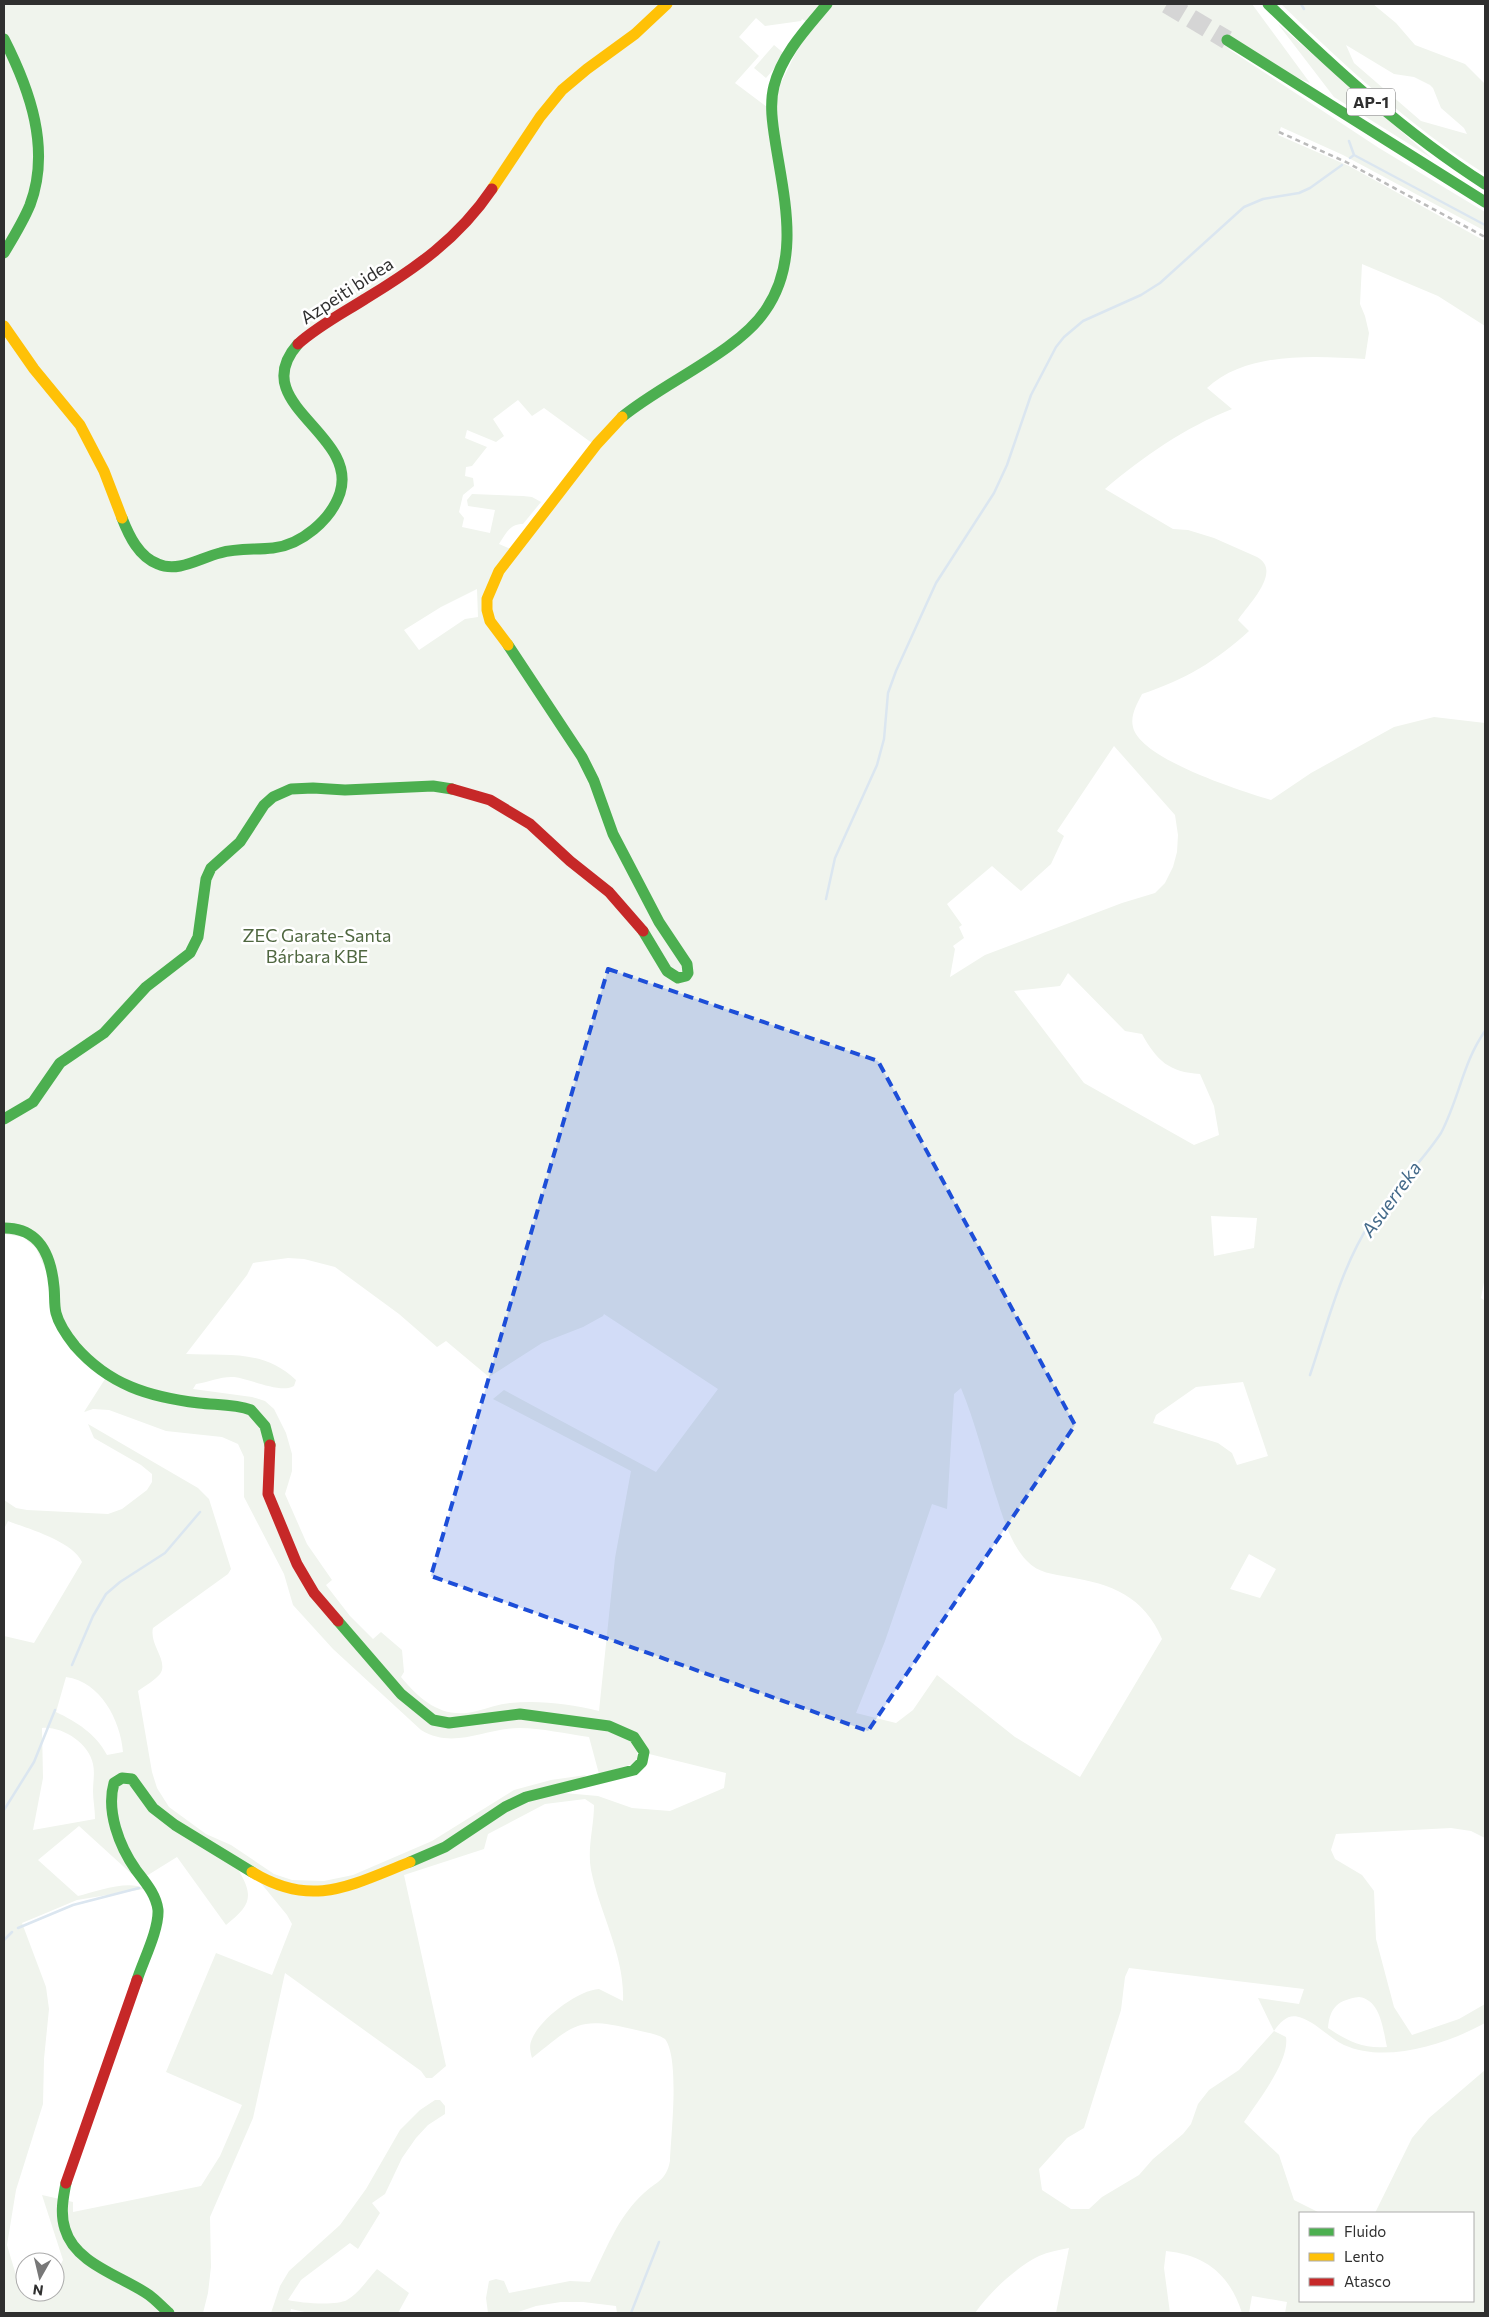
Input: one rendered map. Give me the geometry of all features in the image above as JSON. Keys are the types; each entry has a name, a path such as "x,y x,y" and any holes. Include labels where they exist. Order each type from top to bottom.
{"main road":[{"name":"Azpeiti bidea","path":"4,326 40,377 78,422 103,470 130,536 139,551 149,560 160,566 174,567 224,552 273,548 293,543 310,530 331,509 340,495 342,482 340,465 331,446 294,407 285,391 284,373 294,350 313,332 418,265 445,245 472,215 558,93 583,70 634,35 667,4"},
{"path":"4,1119 33,1102 60,1062 104,1033 146,986 190,953 198,937 206,879 211,868 237,845 264,805 291,789 345,790 433,786 461,791 490,800 530,824 574,865 605,888 640,926 670,974 680,978 688,974 687,964 659,922 610,829 586,764 527,672 492,626 487,613 487,603 492,585 499,571 616,422 643,399 733,340 758,319 772,301 784,269 788,241 786,208 772,118 773,91 778,74 788,56 827,4"},
{"name":"AP-1","path":"1268,4 1380,110 1437,154 1485,184"},
{"path":"4,39 17,64 27,90 35,123 38,162 36,183 31,203 4,253"},
{"name":"AP-1","path":"1227,40 1485,202"},
{"path":"4,1228 26,1231 42,1246 52,1272 55,1307 60,1324 80,1349 113,1378 139,1391 253,1410 258,1416 271,1450 267,1482 269,1497 302,1574 327,1610 353,1636 393,1685 418,1710 430,1718 449,1723 520,1714 609,1726 631,1735 640,1743 644,1752 642,1762 634,1770 526,1797 505,1807 438,1850 363,1882 324,1891 295,1890 269,1883 155,1810 132,1779 122,1778 114,1783 111,1801 118,1833 132,1863 155,1899 158,1914 154,1933 68,2173 63,2197 64,2221 70,2242 80,2254 148,2294 169,2313"}],"highlighted area":[{"path":"608,969 878,1061 1075,1425 868,1731 431,1576"}],"green space":[{"name":"ZEC Garate-Santa Bárbara KBE","path":"4,4 1252,4 1310,83 1227,48 1379,148 1485,212 1485,231 1343,155 1281,127 1278,135 1349,166 1485,241 1485,326 1438,296 1362,264 1360,304 1369,333 1365,359 1325,357 1282,358 1242,367 1223,376 1207,388 1232,409 1197,425 1165,444 1105,489 1173,529 1188,530 1214,538 1257,557 1264,563 1266,571 1261,588 1238,620 1249,631 1224,652 1199,669 1142,694 1133,714 1132,723 1140,739 1153,751 1193,772 1271,800 1311,773 1394,727 1434,717 1485,723 1485,1277 1481,1298 1485,1301 1485,1838 1471,1831 1451,1828 1336,1834 1331,1850 1335,1859 1362,1875 1374,1891 1376,1939 1394,2007 1412,2035 1459,2019 1485,2004 1485,2023 1470,2031 1435,2044 1397,2052 1378,2053 1344,2045 1302,2018 1293,2016 1286,2018 1274,2031 1286,2037 1283,2058 1264,2093 1244,2122 1279,2155 1294,2200 1318,2212 1299,2212 1299,2302 1474,2302 1474,2212 1375,2212 1412,2138 1429,2118 1485,2070 1485,2313 1285,2313 1287,2302 1252,2296 1249,2313 1242,2313 1231,2288 1214,2269 1193,2257 1166,2251 1164,2268 1170,2313 1056,2313 1069,2248 1042,2255 1021,2267 988,2297 975,2313 617,2313 616,2306 583,2302 561,2302 536,2306 515,2313 488,2313 486,2298 489,2281 496,2279 504,2281 509,2293 570,2281 590,2282 619,2223 635,2202 663,2177 670,2161 673,2079 670,2049 665,2039 654,2034 614,2025 587,2024 577,2026 568,2031 532,2058 531,2055 530,2044 536,2031 551,2015 581,1994 599,1989 623,2001 623,1984 616,1951 591,1870 590,1854 594,1805 585,1799 545,1804 488,1834 484,1849 404,1875 446,2066 432,2078 426,2078 421,2071 285,1973 253,2118 210,2217 211,2267 203,2313 4,2313 4,1636 34,1643 82,1562 69,1548 38,1532 8,1521 4,1529 4,1500 16,1508 27,1510 108,1514 122,1509 147,1490 152,1482 152,1474 141,1465 94,1438 88,1424 198,1488 209,1499 231,1569 228,1574 153,1628 154,1641 161,1658 162,1669 158,1676 138,1691 152,1772 157,1788 169,1807 206,1834 231,1845 274,1874 292,1880 324,1881 353,1875 432,1841 514,1790 551,1780 586,1775 564,1793 598,1796 632,1808 670,1811 724,1788 726,1773 637,1751 637,1759 630,1765 599,1774 589,1737 519,1728 458,1738 445,1738 433,1736 421,1730 333,1649 293,1605 284,1574 244,1497 244,1457 238,1444 222,1437 166,1431 109,1410 93,1409 84,1412 105,1379 74,1350 36,1248 23,1237 4,1234","holes":["756,18 765,26 801,21 802,19 810,24 771,103 771,110 735,83 759,56 739,37","518,400 532,416 544,408 596,446 515,551 499,544 508,530 518,524 523,524 541,502 532,497 472,494 467,500 468,506 495,510 490,533 462,527 464,518 459,512 463,495 474,486 473,478 465,476 466,467 472,466 487,447 465,438 467,430 496,442 504,436 493,419","477,589 478,617 465,619 419,650 404,630 441,607","1114,746 1175,815 1178,835 1177,852 1173,867 1165,883 1155,893 1122,903 985,955 950,977 955,949 953,946 964,938 959,927 962,925 947,904 992,866 1021,891 1051,864 1064,836 1057,831","1068,973 1125,1031 1142,1034 1153,1051 1165,1063 1180,1071 1200,1074 1214,1106 1219,1135 1194,1145 1084,1083 1014,991 1060,986","1211,1216 1257,1218 1254,1248 1214,1256","288,1258 304,1259 335,1267 399,1314 437,1347 446,1341 489,1377 542,1343 583,1327 604,1314 718,1389 656,1472 504,1390 493,1399 631,1471 615,1558 599,1711 544,1702 498,1705 465,1713 443,1711 425,1701 401,1677 404,1672 402,1650 381,1632 373,1639 350,1616 326,1585 332,1580 307,1544 285,1494 292,1471 292,1454 286,1433 274,1409 265,1401 252,1397 193,1389 196,1384 229,1377 241,1378 274,1387 288,1388 294,1386 296,1380 283,1370 271,1363 258,1359 230,1355 186,1354 247,1275 253,1263","1243,1382 1268,1456 1237,1465 1232,1453 1218,1443 1153,1423 1156,1415 1196,1387","961,1388 1004,1520 1021,1554 1031,1565 1041,1571 1112,1588 1136,1602 1155,1624 1162,1639 1080,1777 1015,1737 937,1675 913,1710 896,1723 856,1713 885,1641 932,1504 947,1509 954,1394","1249,1554 1276,1569 1260,1598 1230,1589","66,1677 78,1680 99,1694 118,1727 123,1752 107,1755 85,1729 56,1712","42,1728 58,1730 74,1737 86,1749 93,1764 95,1819 33,1830 43,1778","79,1826 135,1877 148,1875 177,1857 226,1925 240,1912 247,1901 247,1888 239,1871 260,1882 292,1924 272,1975 216,1953 166,2072 242,2105 220,2156 201,2186 73,2212 73,2202 42,2195 60,2252 65,2252 65,2302 15,2302 15,2272 7,2245 16,2190 43,2104 44,2059 49,2009 46,1987 22,1923 77,1900 144,1889 130,1885 103,1889 78,1896 38,1860","1129,1968 1304,1989 1299,2004 1258,1998 1274,2031 1239,2070 1209,2090 1198,2104 1191,2124 1183,2134 1153,2159 1139,2175 1102,2197 1089,2209 1071,2209 1042,2190 1039,2169 1067,2138 1084,2128 1121,2010 1125,1977","1359,1997 1366,1999 1372,2004 1380,2017 1387,2047 1371,2047 1356,2043 1328,2028 1331,2015 1336,2006 1346,2000"]},
{"path":"1281,4 1373,4 1396,23 1415,45 1465,64 1485,84 1485,174 1430,136 1404,115","holes":["1346,45 1394,74 1414,77 1430,85 1441,108 1464,128 1467,134 1421,121 1354,63"]},
{"path":"1278,24 1433,159 1334,97"},
{"path":"774,45 786,55 766,78 754,68"},
{"path":"435,2100 440,2100 445,2106 445,2114 428,2125 416,2138 402,2158 385,2194 372,2203 380,2213 358,2249 350,2243 301,2280 288,2300 318,2303 342,2302 355,2294 377,2269 409,2293 398,2313 309,2313 291,2309 290,2313 271,2313 280,2286 289,2271 340,2225 366,2189 400,2130 420,2110"}],"waterway":[{"path":"1301,4 1304,9"},
{"path":"1349,141 1354,155"},
{"path":"1350,158 1354,155 1485,225"},
{"path":"826,899 835,858 877,765 884,739 888,693 896,671 936,583 994,493 1007,465 1031,395 1056,347 1064,337 1083,321 1141,295 1160,283 1244,207 1263,199 1299,193 1310,188 1342,165"},
{"name":"Asuerreka","path":"1310,1375 1335,1297 1360,1240 1378,1211 1441,1133 1471,1055 1485,1031"},
{"path":"72,1665 93,1616 106,1594 120,1582 165,1553 200,1512"},
{"path":"4,1810 34,1762 55,1710"},
{"path":"18,1928 73,1905 139,1888"},
{"path":"4,1940 12,1932"},
{"path":"631,2313 659,2242"}],"tunnel":[{"path":"1167,4 1227,40"}],"railway":[{"path":"1279,132 1346,162 1485,237"}],"traffic: fast":[{"path":"622,417 737,340 765,311 776,292 783,272 787,231 786,210 773,124 774,86 789,52 827,4"},
{"path":"1268,4 1372,100 1427,144 1485,184"},
{"path":"4,39 29,99 38,141 36,184 30,205 4,253"},
{"path":"1227,40 1485,202"},
{"path":"122,518 131,539 145,556 158,564 173,567 189,564 226,551 284,546 314,530 330,513 336,503 340,493 341,472 334,453 293,402 285,384 285,365 298,344"},
{"path":"508,645 582,757 594,781 613,834 659,922 687,964 688,973 686,976 678,978 667,971 643,931"},
{"path":"4,1119 33,1102 60,1063 104,1033 146,987 190,953 198,937 206,879 211,868 240,842 264,805 273,797 291,789 313,788 345,790 433,786 452,789"},
{"path":"4,1228 16,1229 27,1233 35,1238 41,1246 50,1264 55,1310 59,1322 75,1346 102,1371 116,1380 147,1393 251,1410 265,1426 270,1445"},
{"path":"338,1621 401,1694 433,1720 449,1723 520,1714 609,1726 634,1737 644,1752 642,1762 634,1770 526,1797 505,1807 445,1847 410,1862"},
{"path":"137,1980 156,1927 158,1910 153,1893 130,1861 119,1839 113,1817 112,1794 114,1783 122,1778 132,1779 153,1808 175,1825 252,1872"},
{"path":"66,2183 62,2212 65,2229 70,2241 89,2260 149,2295 169,2313"}],"traffic: slow":[{"path":"492,189 540,117 562,90 635,34 667,4"},
{"path":"4,326 34,369 80,425 104,471 122,518"},
{"path":"508,645 490,621 487,610 487,599 499,571 597,444 622,417"},
{"path":"252,1872 274,1883 294,1889 331,1890 350,1885 410,1862"}],"traffic: jam":[{"path":"298,344 322,326 401,276 435,251 465,223 492,189"},
{"path":"452,789 490,800 530,824 570,861 609,892 643,931"},
{"path":"270,1445 268,1494 297,1564 314,1593 338,1621"},
{"path":"66,2183 137,1980"}]}
